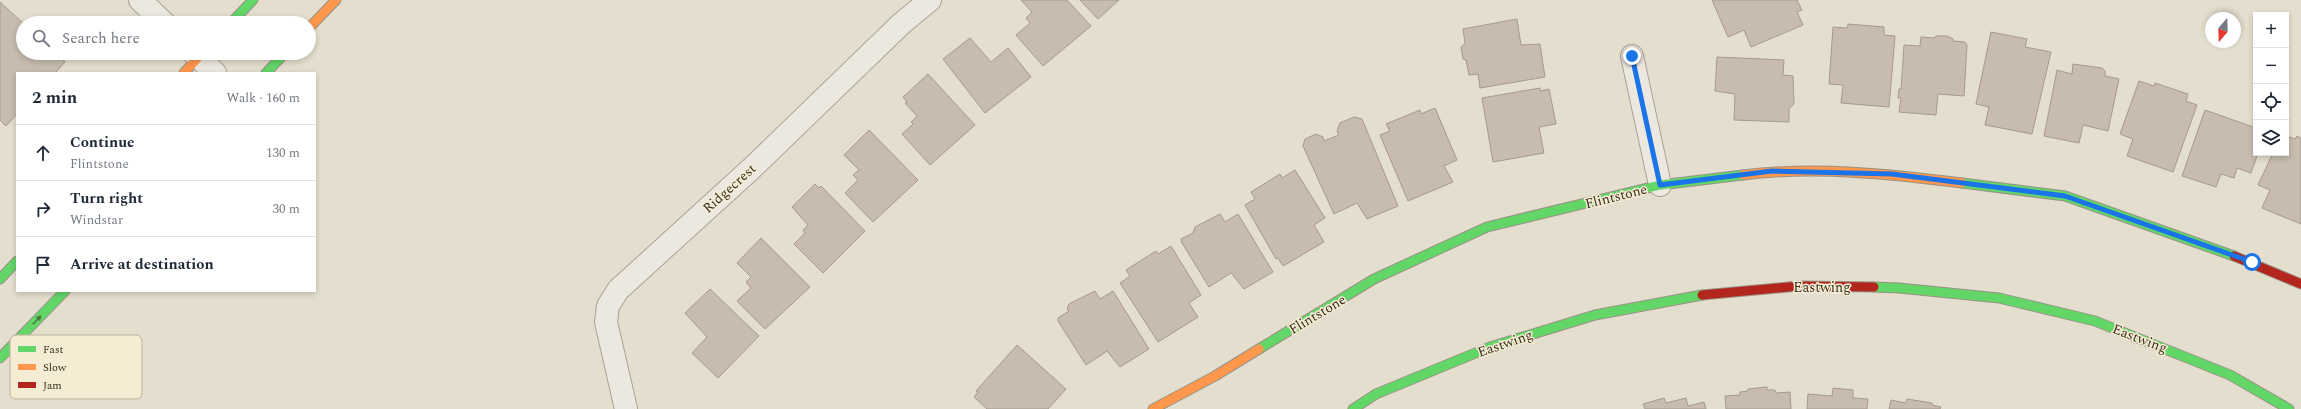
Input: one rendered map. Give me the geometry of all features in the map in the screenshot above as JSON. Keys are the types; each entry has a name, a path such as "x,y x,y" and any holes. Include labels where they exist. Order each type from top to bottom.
{"street":[{"path":"140,0 157,16"},
{"path":"238,16 253,0"},
{"path":"316,21 336,0"},
{"name":"Ridgecrest","path":"626,409 606,322 608,306 618,290 751,169 901,24 930,0"},
{"path":"1632,56 1660,185"},
{"path":"185,72 194,60"},
{"path":"203,60 214,72"},
{"path":"267,72 279,60"},
{"name":"Flintstone","path":"1154,409 1215,376 1374,279 1487,227 1660,185 1772,171 1892,174 2065,196 2252,262 2301,284"},
{"path":"0,279 16,262"},
{"name":"Eastwing","path":"1353,409 1376,394 1490,347 1595,315 1689,296 1799,286 1899,288 1999,298 2095,321 2230,375 2289,409"},
{"path":"22,335 64,292"},
{"path":"0,358 10,348"}],"building":[{"path":"1021,0 1067,0 1091,26 1043,66 1016,35 1030,23 1026,18 1032,12"},
{"path":"1080,0 1119,0 1098,19"},
{"path":"1712,0 1797,0 1802,10 1797,12 1803,25 1751,47 1744,30 1728,37"},
{"path":"0,2 16,17 16,60 63,60 65,62 56,72 16,72 16,115 6,126 0,120"},
{"path":"1517,19 1521,45 1540,44 1545,77 1480,88 1478,74 1469,75 1466,60 1463,59 1461,47 1465,43 1463,29"},
{"path":"1848,24 1884,27 1884,35 1895,36 1889,107 1841,103 1843,85 1829,84 1833,27 1847,28"},
{"path":"1991,32 2027,39 2025,47 2051,52 2032,134 1985,125 1989,107 1976,104"},
{"path":"1936,36 1947,36 1953,39 1953,41 1965,42 1967,45 1964,96 1938,94 1936,115 1899,112 1901,98 1898,98 1899,89 1901,89 1904,45 1920,46 1921,37 1935,38"},
{"path":"970,38 991,62 1008,48 1031,77 985,113 943,59"},
{"path":"1717,57 1784,60 1783,75 1793,76 1794,104 1789,109 1789,122 1734,120 1735,94 1715,91"},
{"path":"2073,64 2102,68 2105,71 2105,76 2119,79 2108,131 2083,125 2079,143 2044,136 2057,70 2072,74"},
{"path":"928,74 975,125 930,165 902,134 913,124 911,122 917,116 905,103 907,102 903,97"},
{"path":"2139,81 2154,86 2155,83 2188,94 2186,101 2197,105 2173,172 2127,156 2133,139 2120,134"},
{"path":"1540,88 1540,91 1549,89 1556,124 1539,127 1544,153 1493,162 1482,98"},
{"path":"1435,108 1457,160 1444,166 1453,182 1408,201 1380,135 1390,131 1386,124 1420,110 1421,114"},
{"path":"2205,110 2253,127 2253,156 2257,156 2251,173 2237,168 2234,178 2221,174 2216,187 2182,176"},
{"path":"1354,117 1362,119 1398,206 1367,219 1357,203 1334,214 1303,146 1305,139 1316,134 1323,137 1324,141 1339,135 1337,131 1340,123"},
{"path":"869,130 918,180 873,222 845,193 858,180 853,175 859,170 844,155"},
{"path":"2297,136 2301,138 2301,224 2262,208 2270,190 2258,185 2272,156 2289,156 2289,137 2295,139"},
{"path":"1295,170 1325,218 1314,225 1324,242 1283,266 1278,258 1276,259 1245,205 1255,199 1251,192 1280,174 1282,178"},
{"path":"815,184 819,188 821,186 865,231 823,273 794,244 805,233 803,230 808,225 792,207"},
{"path":"1220,214 1225,222 1238,214 1273,272 1244,289 1231,273 1209,287 1182,243 1181,239 1193,233 1195,227"},
{"path":"761,238 810,287 765,329 737,301 751,288 746,282 751,277 737,263"},
{"path":"1171,246 1201,295 1189,303 1198,317 1158,342 1120,283 1130,276 1126,270 1156,251 1158,254"},
{"path":"710,289 759,336 718,378 692,353 707,337 685,313"},
{"path":"1095,291 1100,299 1113,291 1149,349 1120,367 1107,351 1086,365 1058,321 1058,318 1069,311 1067,309 1069,304"},
{"path":"1017,345 1066,389 1048,409 987,409 974,397 978,392 976,391"},
{"path":"1767,387 1767,390 1775,390 1776,393 1790,392 1791,409 1726,409 1725,396 1740,395 1740,392 1748,391 1748,389"},
{"path":"1833,388 1853,390 1853,398 1868,399 1867,409 1807,409 1808,394 1832,396"},
{"path":"1664,398 1666,403 1686,398 1688,406 1704,402 1706,409 1645,409 1643,404"},
{"path":"1907,399 1932,403 1932,405 1941,407 1940,409 1889,409 1891,400 1906,403"}],"traffic: fast":[{"path":"238,16 253,0"},
{"path":"267,72 278,60"},
{"path":"1259,349 1374,279 1487,227 1660,185 1743,175"},
{"path":"1962,183 2065,196 2234,256"},
{"path":"0,279 16,262"},
{"path":"1874,287 1999,298 2095,321 2230,375 2289,409"},
{"path":"22,335 64,292"},
{"path":"1353,409 1376,394 1490,347 1595,315 1702,295"},
{"path":"0,358 10,348"}],"traffic: slow":[{"path":"316,21 336,0"},
{"path":"185,72 196,60"},
{"path":"1743,175 1770,172 1825,171 1880,174 1962,183"},
{"path":"1153,409 1215,376 1259,349"}],"traffic: jam":[{"path":"2234,256 2301,284"},
{"path":"1702,295 1799,286 1874,287"}],"route":[{"path":"1632,56 1660,185 1772,171 1892,174 2065,196 2252,262"}]}
